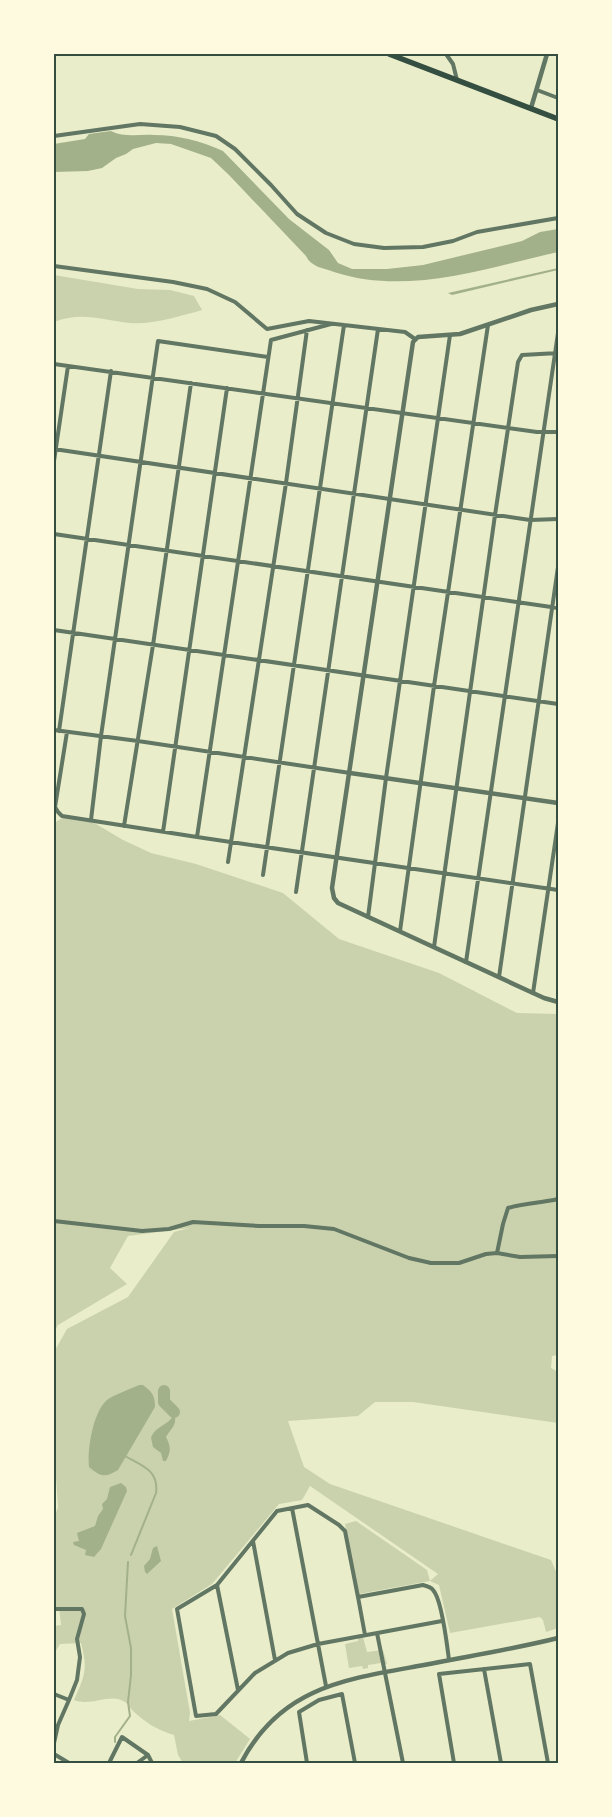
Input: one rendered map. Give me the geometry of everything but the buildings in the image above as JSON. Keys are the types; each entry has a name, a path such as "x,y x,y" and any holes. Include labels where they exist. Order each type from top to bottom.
{"main road":[{"path":"389,54 558,118"}],"street":[{"path":"446,54 453,64 457,80"},
{"path":"531,108 547,54"},
{"path":"537,90 558,98"},
{"path":"54,136 140,124 180,127 216,136 235,149 297,214 326,233 354,244 384,248 423,247 477,232 558,218"},
{"path":"54,266 173,282 207,289 235,302 267,329 309,321 405,332 415,339"},
{"path":"558,304 531,310 460,334 418,337 413,342 332,888 334,898 338,903 533,993 558,1002"},
{"path":"197,837 270,340 331,324"},
{"path":"262,876 344,325"},
{"path":"400,931 434,686 488,325"},
{"path":"296,892 378,329"},
{"path":"228,862 286,484 307,330"},
{"path":"466,962 530,520 557,353 558,333"},
{"path":"368,917 386,778 415,588 450,334"},
{"path":"91,820 101,736 158,341 268,358"},
{"path":"434,947 494,515 518,362 522,355 557,353"},
{"path":"54,364 509,429 544,433 558,432"},
{"path":"54,461 68,366"},
{"path":"59,731 111,371"},
{"path":"124,826 153,645 191,383"},
{"path":"164,832 174,746 204,556 227,388"},
{"path":"55,449 494,515 530,520 558,519"},
{"path":"54,534 558,608"},
{"path":"499,977 558,567"},
{"path":"54,630 558,704"},
{"path":"54,730 558,803"},
{"path":"67,732 55,807 62,816 558,890"},
{"path":"533,993 558,823"},
{"path":"497,1253 502,1224 508,1208 558,1199"},
{"path":"54,1220 142,1231 169,1229 193,1222 334,1228 409,1258 431,1263 459,1263 486,1254 497,1253 520,1257 558,1256"},
{"path":"364,1635 344,1531 339,1524 308,1505 277,1511 217,1585 177,1609 196,1716 216,1714 256,1674 288,1653 318,1644 442,1620"},
{"path":"292,1508 326,1686"},
{"path":"253,1541 275,1660"},
{"path":"217,1585 238,1690"},
{"path":"358,1597 423,1585 432,1588 437,1596 450,1660"},
{"path":"54,1609 82,1609 84,1614 77,1639 80,1657 77,1680 58,1726 54,1743"},
{"path":"377,1633 403,1763"},
{"path":"241,1763 252,1744 277,1716 300,1699 326,1686 385,1672 558,1638"},
{"path":"454,1763 438,1674 530,1664 548,1763"},
{"path":"484,1669 501,1763"},
{"path":"54,1694 69,1700"},
{"path":"307,1763 299,1712 319,1700 342,1694 355,1763"},
{"path":"109,1763 122,1737 148,1755 152,1763"},
{"path":"54,1754 69,1763"},
{"path":"137,1763 148,1755"},
{"path":"302,1763 306,1758"}],"shaded area":[{"path":"111,131 127,135 181,137 223,151 289,219 329,250 338,263 352,269 387,269 423,265 522,241 540,232 558,229 558,252 475,272 418,280 362,279 334,272 311,263 211,158 171,144 156,143 133,149 102,168 88,171 54,172 54,144 85,139 89,134"},
{"path":"558,268 558,270 452,295 448,293"},
{"path":"54,275 138,289 170,290 194,296 202,310 147,323 130,323 83,317 73,317 54,322"},
{"path":"64,817 81,818 96,824 123,840 151,853 196,864 283,893 339,939 439,973 517,1013 558,1014 558,1355 552,1356 551,1368 558,1372 558,1423 413,1402 375,1402 358,1416 288,1421 304,1467 330,1484 551,1560 558,1576 558,1628 546,1632 543,1620 540,1617 450,1633 439,1585 430,1581 438,1574 310,1486 302,1500 279,1504 212,1584 172,1609 190,1713 189,1721 220,1715 250,1739 235,1763 183,1763 178,1755 174,1735 147,1723 125,1702 114,1698 87,1702 74,1700 81,1684 85,1666 81,1643 60,1644 54,1654 54,1626 61,1625 59,1607 54,1607 54,1518 58,1507 54,1448 54,1352 67,1329 128,1297 174,1232 189,1228 128,1236 110,1268 127,1284 58,1325 54,1332 54,823"},
{"path":"139,1385 143,1385 151,1392 154,1397 155,1407 118,1470 106,1475 97,1473 89,1467 89,1460 90,1441 98,1413 107,1400"},
{"path":"174,1412 175,1423 166,1437 170,1446 170,1452 166,1461 163,1461 161,1453 153,1447 151,1438 156,1430 170,1420"},
{"path":"121,1483 126,1487 127,1491 101,1549 94,1557 85,1555 86,1550 74,1545 73,1542 79,1541 77,1533 95,1526 98,1516 103,1509 102,1504 107,1499 110,1487"},
{"path":"356,1521 427,1570 430,1581 359,1594 345,1524"},
{"path":"157,1546 161,1561 147,1574 144,1566 150,1559 153,1548"},
{"path":"363,1637 367,1652 383,1650 387,1664 368,1665 368,1668 363,1669 362,1666 349,1668 345,1644 358,1641 358,1638"}],"waterway":[{"path":"164,1391 164,1402 174,1412"},
{"path":"125,1456 148,1470 155,1479 156,1485 156,1493 131,1555"},
{"path":"115,1742 115,1737 130,1716 128,1702 131,1648 125,1616 128,1562"}]}
